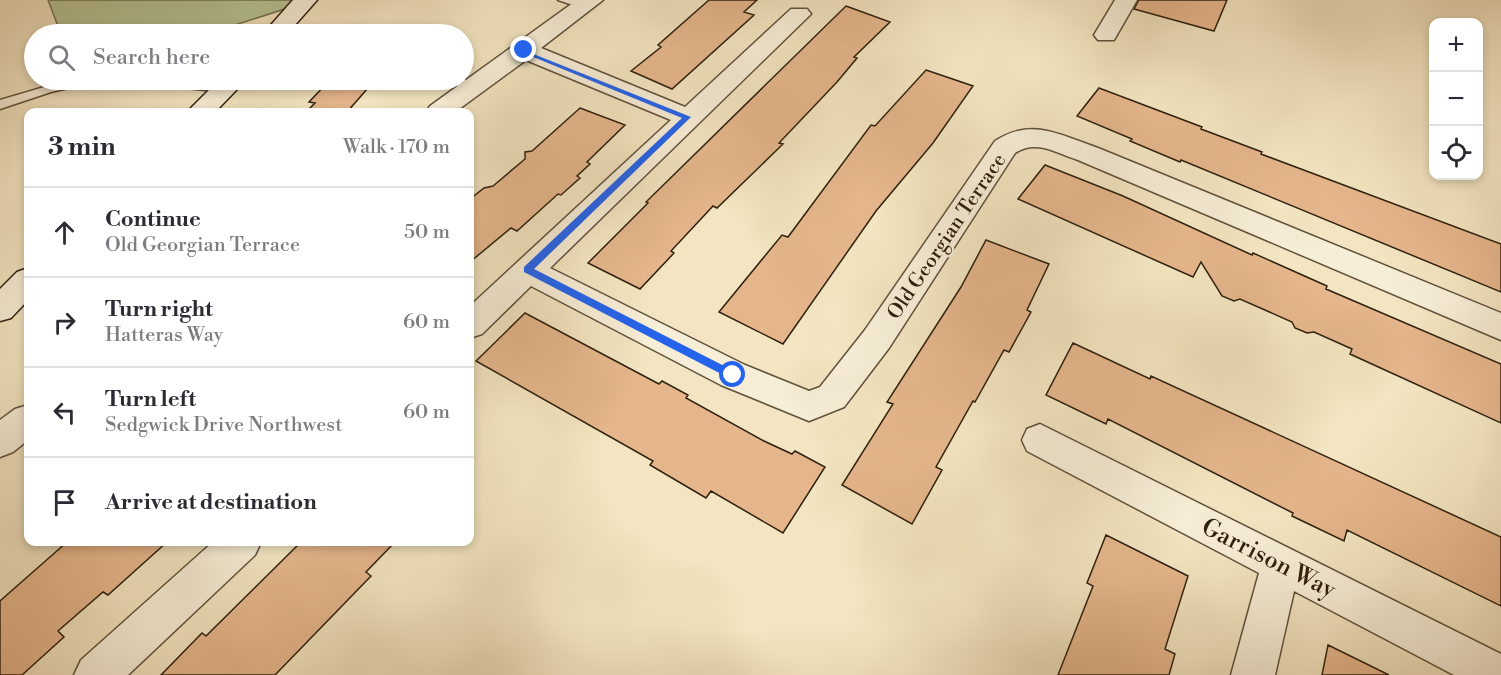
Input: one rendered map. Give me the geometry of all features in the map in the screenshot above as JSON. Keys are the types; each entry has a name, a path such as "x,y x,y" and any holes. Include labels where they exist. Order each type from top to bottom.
{"street":[{"path":"290,24 306,0"},
{"path":"1106,36 1126,0"},
{"path":"474,78 524,50 580,2"},
{"path":"474,321 687,117 799,14"},
{"path":"524,50 687,117"},
{"path":"204,108 223,90"},
{"path":"442,108 458,90"},
{"name":"Old Georgian Terrace","path":"528,270 733,375 809,406 832,397 877,339 1005,147 1020,136 1038,137 1088,154 1501,327"},
{"path":"0,309 24,284"},
{"path":"0,441 24,423"},
{"name":"Garrison Way","path":"1040,440 1498,675"},
{"path":"96,675 237,546"},
{"path":"1253,675 1281,564"}],"lane":[{"path":"0,105 42,90"}],"green space":[{"path":"48,0 296,0 291,7 238,24 57,24"}],"building":[{"path":"709,0 757,0 744,12 754,15 672,89 631,71 661,47 658,45"},
{"path":"1139,0 1227,0 1214,31 1134,9"},
{"path":"846,6 890,22 854,57 857,58 837,82 779,143 783,144 717,208 713,206 671,251 674,253 640,289 588,263 648,203 646,202"},
{"path":"926,70 973,86 933,143 876,211 783,344 719,312 782,235 788,237 871,125 875,126"},
{"path":"1099,88 1202,127 1201,129 1262,152 1261,154 1501,244 1501,292 1181,160 1180,162 1077,116"},
{"path":"320,90 366,90 350,108 310,108 315,103 309,102"},
{"path":"580,108 625,125 587,162 590,164 577,176 580,178 561,195 558,194 517,231 511,228 474,259 474,196 484,188 493,186 525,159 525,152 532,151"},
{"path":"1045,165 1123,196 1252,255 1253,253 1327,286 1326,289 1501,364 1501,423 1350,354 1352,349 1314,332 1307,333 1295,328 1292,322 1240,299 1234,301 1222,296 1201,262 1193,277 1018,199"},
{"path":"986,240 1049,264 1027,310 1031,312 1009,352 1004,350 975,402 973,401 936,467 942,470 912,524 842,485 893,404 887,402 961,287"},
{"path":"525,313 659,384 662,381 688,395 686,398 764,441 792,454 795,451 825,467 783,533 711,491 706,498 650,465 653,461 476,361"},
{"path":"1073,343 1150,379 1151,376 1501,537 1501,606 1347,530 1344,541 1108,419 1106,424 1046,395"},
{"path":"1106,535 1188,576 1165,649 1175,654 1169,675 1058,675 1093,586 1087,583"},
{"path":"62,546 163,546 108,595 103,592 58,631 64,637 22,675 0,675 0,601"},
{"path":"297,546 391,546 366,572 371,576 275,675 161,675 202,633 206,636"},
{"path":"1328,645 1389,675 1322,675"}],"route":[{"path":"524,50 687,117 528,270 733,375"}]}
